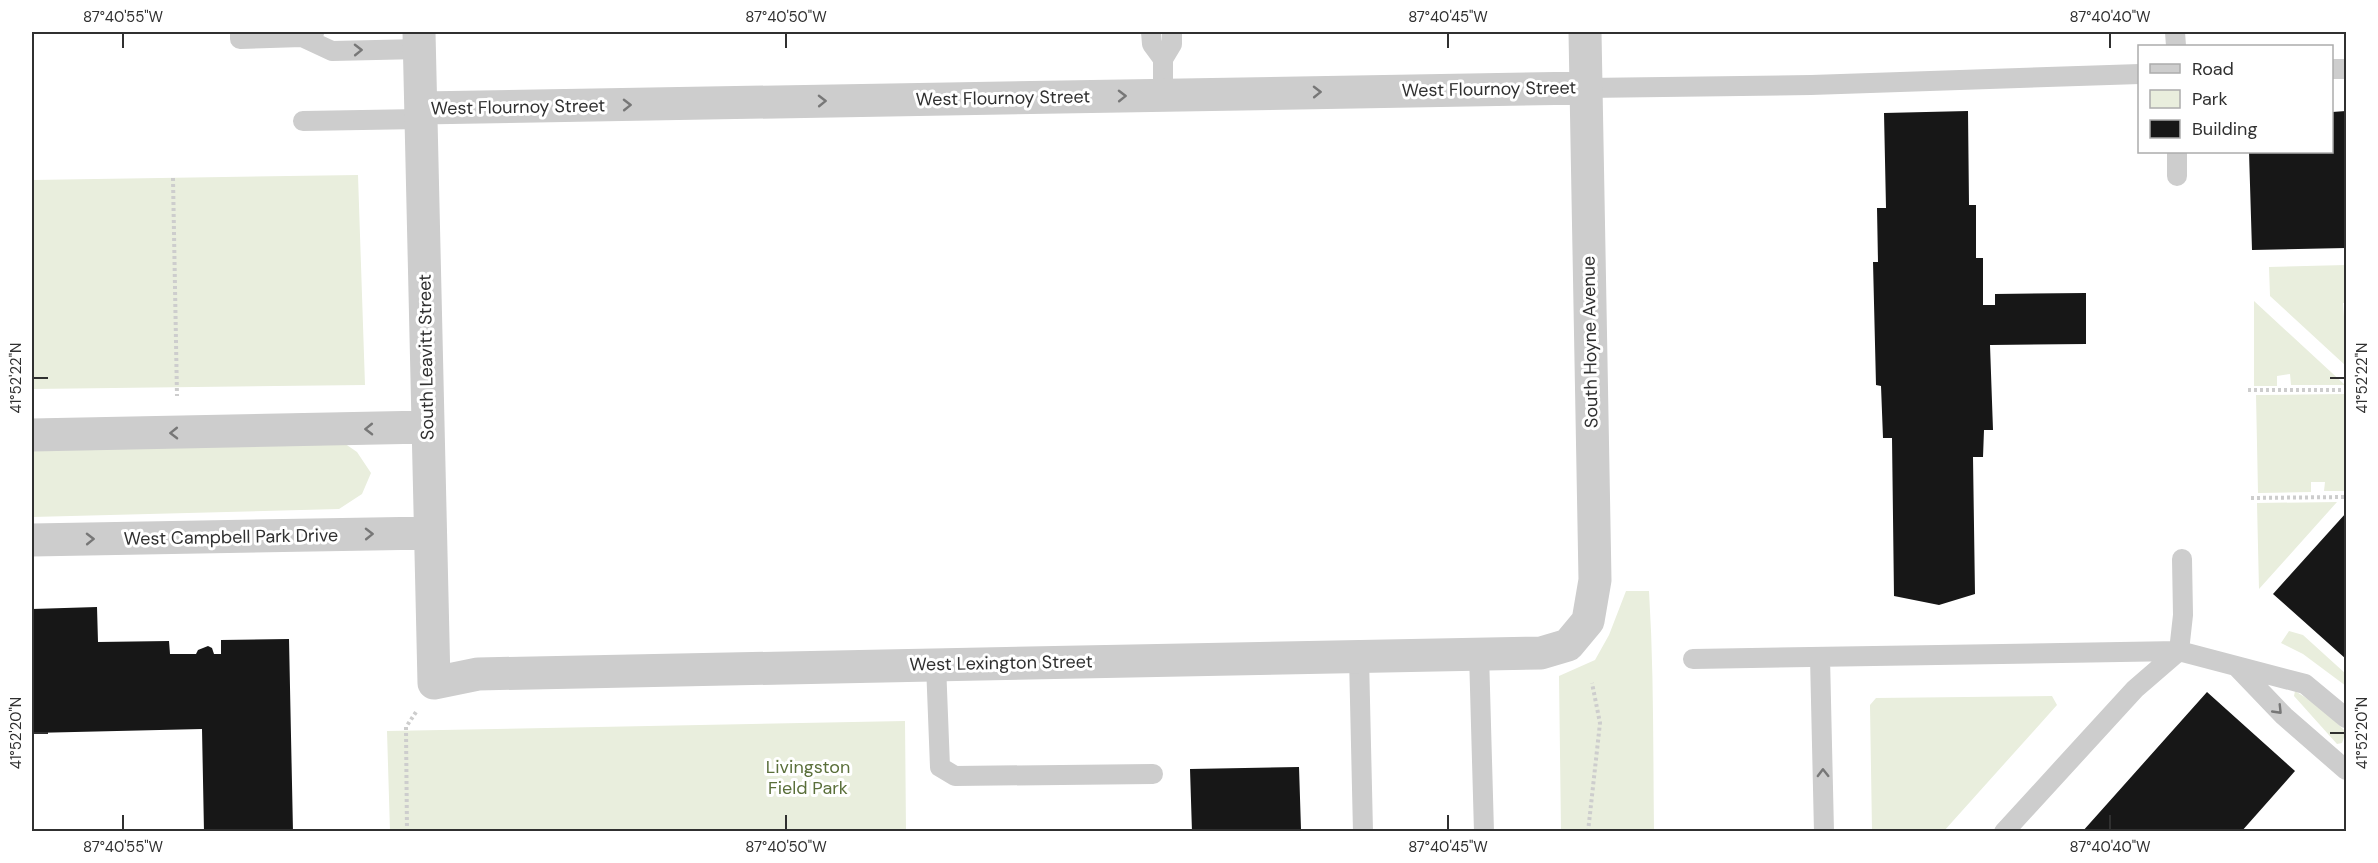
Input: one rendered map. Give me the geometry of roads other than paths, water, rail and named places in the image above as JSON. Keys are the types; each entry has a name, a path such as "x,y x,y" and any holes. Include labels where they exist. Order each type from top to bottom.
{"street":[{"name":"South Hoyne Avenue","path":"1568,645 1588,621 1595,580 1585,32"},
{"name":"South Leavitt Street","path":"419,40 434,683"},
{"name":"West Flournoy Street","path":"421,113 1163,95 1586,88"},
{"path":"32,435 428,427"},
{"name":"West Campbell Park Drive","path":"32,540 430,533"},
{"name":"West Lexington Street","path":"434,683 478,674 1359,657 1541,652 1568,645"}],"lane":[{"path":"1152,32 1152,44 1163,58"},
{"path":"1163,95 1163,58 1172,44 1172,32"},
{"path":"240,35 307,34 332,51 419,40"},
{"path":"1586,88 1811,85 2138,74"},
{"path":"303,121 421,113"},
{"path":"2177,153 2177,176"},
{"path":"2004,831 2135,689 2179,651 2183,615 2182,559"},
{"path":"1693,659 2179,651 2305,684 2346,718"},
{"path":"1479,653 1484,831"},
{"path":"1359,657 1363,831"},
{"path":"1820,657 1824,831"},
{"path":"936,664 940,767 955,776 1153,774"},
{"path":"2238,668 2284,716 2346,770"}],"park label":[{"name":"Livingston Field Park","path":"808,777"}]}
